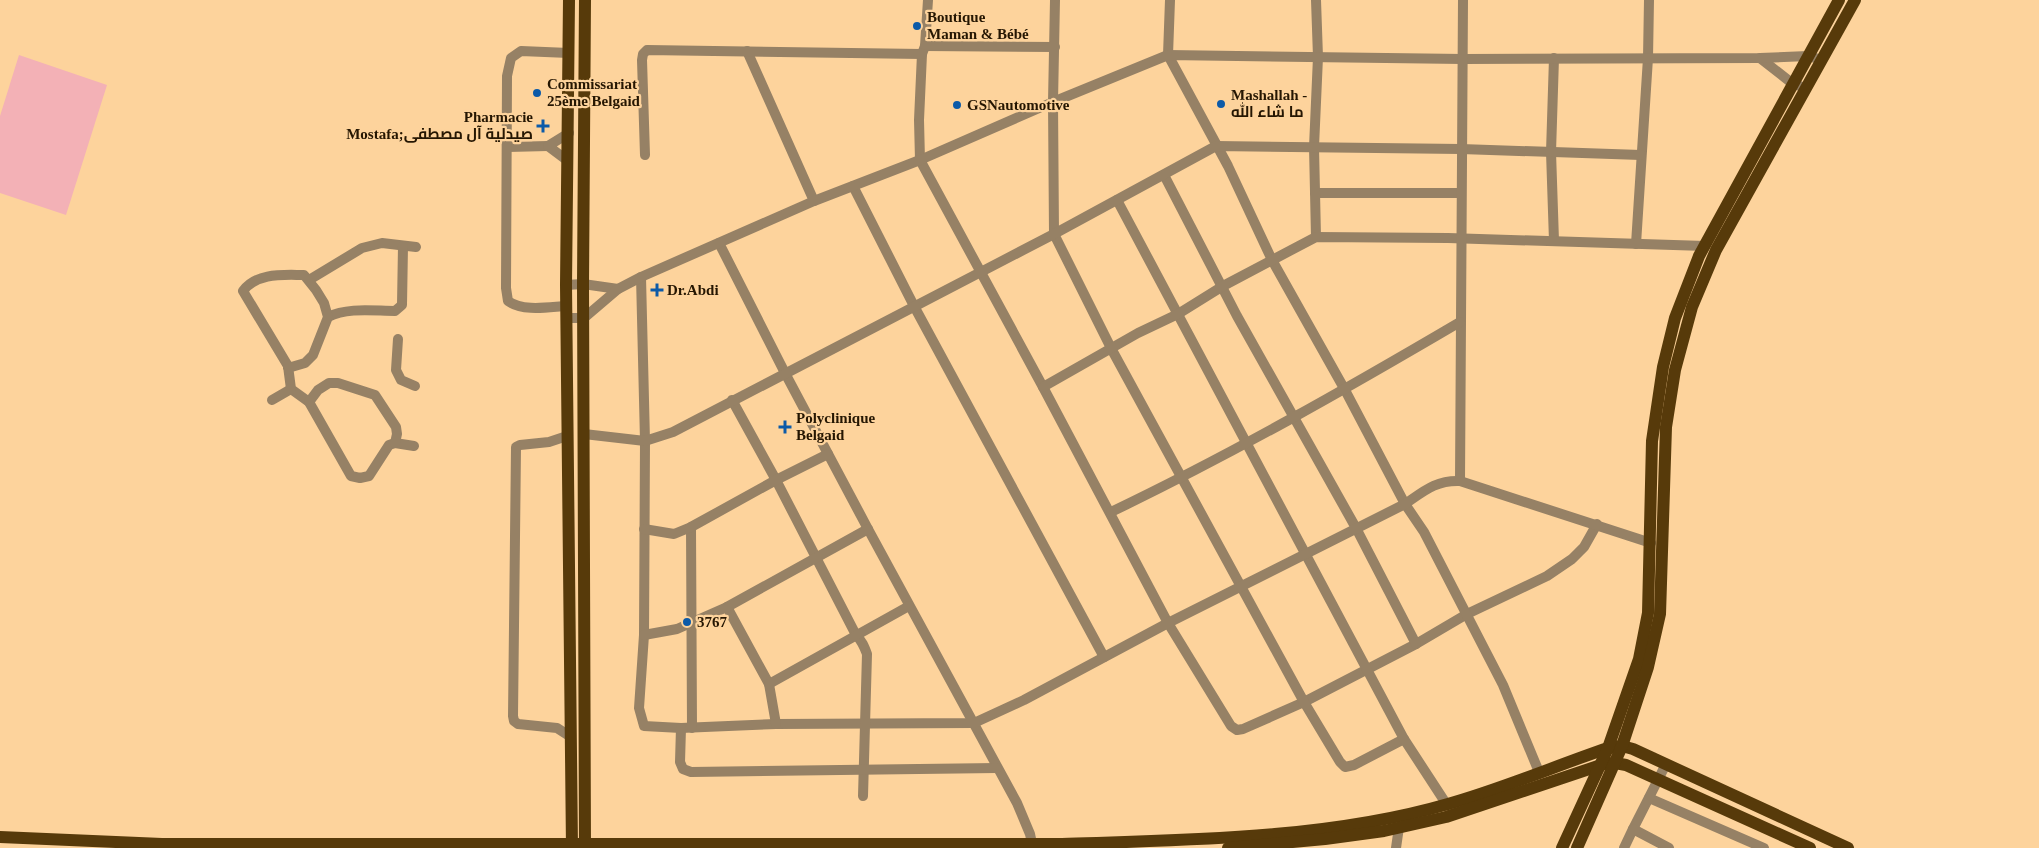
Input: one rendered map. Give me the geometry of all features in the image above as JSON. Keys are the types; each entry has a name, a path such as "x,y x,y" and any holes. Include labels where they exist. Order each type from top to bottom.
{"main road":[{"path":"569,0 566,312 572,846"},
{"path":"585,0 583,284 586,847"},
{"path":"1562,848 1608,748 1639,659 1648,613 1652,441 1663,367 1675,318 1705,246 1839,0"},
{"path":"1577,848 1622,746 1648,667 1660,614 1666,427 1675,370 1692,307 1716,250 1855,0"},
{"path":"0,837 126,846 1062,846 1159,841 1322,829 1383,819 1447,805 1608,748 1622,746 1666,764 1848,848"},
{"path":"1228,848 1258,847 1400,828 1446,817 1600,765 1615,763 1626,765 1810,848"}],"street":[{"path":"928,0 919,120 920,160 1043,386 1168,623 1234,729 1243,729 1304,702 1416,644 1467,614 1546,576 1572,560 1584,547 1597,524"},
{"path":"1055,0 1052,102 1054,234 1112,350 1243,587 1304,702 1340,762 1345,767 1354,765 1404,739"},
{"path":"1170,0 1168,55 1216,146 1272,260 1405,504 1424,532 1467,614 1504,686 1539,772"},
{"path":"1316,0 1318,57 1314,147 1316,237"},
{"path":"1460,481 1460,192 1463,0"},
{"path":"1636,244 1648,58 1649,0"},
{"path":"645,155 642,60 647,50 924,50 1055,47"},
{"path":"569,53 521,51 511,58 507,76 506,278 508,301 515,306 566,312 584,318 618,289 641,277 814,201 920,160 1052,102 1168,55 1462,59 1760,58 1808,56 1822,60"},
{"path":"747,51 814,201"},
{"path":"1554,58 1551,152 1554,241"},
{"path":"1760,58 1793,84 1807,88"},
{"path":"507,147 548,146 569,133"},
{"path":"548,146 568,160"},
{"path":"584,434 645,441 673,432 1054,234 1216,146 1461,149 1641,155"},
{"path":"1164,175 1293,418 1356,528 1416,644"},
{"path":"854,186 914,306 1104,657"},
{"path":"1315,193 1460,192"},
{"path":"1117,200 1404,739 1447,805"},
{"path":"1043,386 1112,350 1138,333 1178,314 1223,286 1316,237 1461,238 1705,246"},
{"path":"720,243 828,454 1017,802 1033,846"},
{"path":"309,280 362,248 382,244 416,247"},
{"path":"328,317 335,313 349,311 395,311 402,305 403,246"},
{"path":"288,368 305,363 314,355 328,317 324,304 304,275 275,275 252,283 243,291 288,368 288,382 291,389 309,402 351,476 360,478 369,476 389,446 395,443 414,446"},
{"path":"641,277 645,441 644,634 639,708 644,726 692,728 776,724 974,723 1016,704 1168,623 1405,504 1433,485 1446,480 1460,481 1651,543"},
{"path":"566,285 583,284 618,289"},
{"path":"1110,512 1182,478 1293,418 1460,322"},
{"path":"398,339 396,370 401,380 414,386"},
{"path":"309,402 318,390 329,383 338,383 375,395 396,427 395,443"},
{"path":"272,400 291,389"},
{"path":"732,400 776,480 856,635 862,641 867,654 863,796"},
{"path":"567,442 549,442 516,447 513,716 514,721 518,724 557,728 571,736"},
{"path":"644,529 674,534 692,527 776,480 828,454"},
{"path":"692,527 690,623 693,664 692,728"},
{"path":"644,634 677,629 727,607 868,529"},
{"path":"769,684 909,606"},
{"path":"727,607 769,684 776,724"},
{"path":"557,728 571,719"},
{"path":"681,728 680,762 684,770 691,772 997,768"},
{"path":"1624,848 1666,764"},
{"path":"1649,798 1764,848"},
{"path":"1396,848 1400,828"},
{"path":"1633,829 1669,848"}],"shaded area":[{"path":"19,55 107,85 66,215 0,193 0,116"}],"place":[{"name":"Boutique Maman & Bébé","path":"917,26"},
{"name":"Commissariat 25ème Belgaid","path":"537,93"},
{"name":"Mashallah - ما شاء الله","path":"1221,104"},
{"name":"GSNautomotive","path":"957,105"},
{"name":"Pharmacie Mostafa;صيدلية آل مصطفى","path":"543,126"},
{"name":"Dr.Abdi","path":"657,290"},
{"name":"Polyclinique Belgaid","path":"785,427"},
{"name":"3767","path":"687,622"}]}
